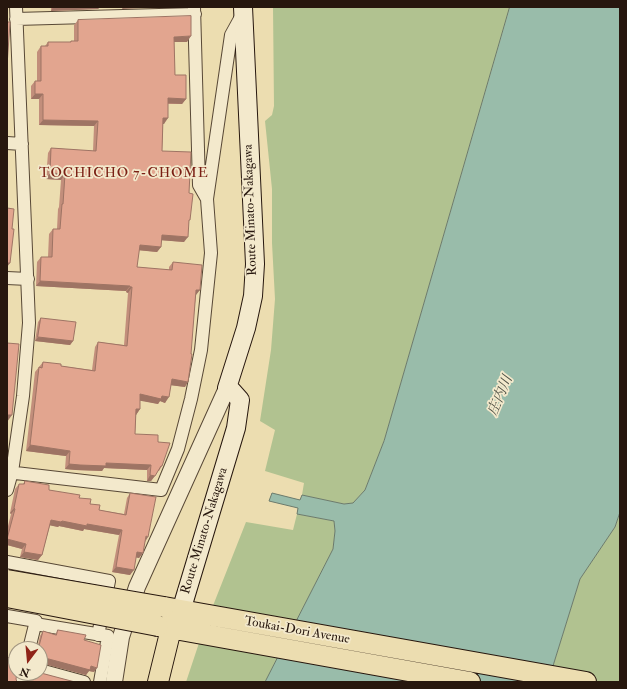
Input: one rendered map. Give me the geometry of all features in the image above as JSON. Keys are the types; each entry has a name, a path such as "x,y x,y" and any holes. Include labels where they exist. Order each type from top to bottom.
{"main road":[{"name":"Route Minato-Nakagawa","path":"178,610 236,428 240,400 232,390 227,388 246,328 253,296 255,264 243,10"},
{"name":"Toukai-Dori Avenue","path":"7,580 586,682"},
{"name":"Toukai-Dori Avenue","path":"7,597 171,629 470,682"},
{"path":"158,682 171,629"}],"street":[{"path":"7,490 23,396 29,322 22,144 14,12 195,10 199,185 207,200"},
{"path":"9,472 161,490 178,449 192,399 201,350 211,253 207,200 232,35 243,10"},
{"path":"7,143 22,144"},
{"path":"7,278 28,280"},
{"path":"114,682 122,637 137,587 227,388"},
{"path":"7,562 109,581 98,635"},
{"path":"7,616 36,621 31,641"},
{"path":"35,624 108,636 100,682"},
{"path":"48,672 84,682"}],"green space":[{"path":"273,7 510,7 384,441 365,490 353,503 344,504 302,495 304,483 265,471 275,430 260,421 271,350 275,299 272,243 272,189 265,121 272,115 274,106"},
{"path":"620,512 620,682 548,682 580,579 615,527"},
{"path":"297,514 334,521 335,531 333,549 265,682 186,682 203,631 246,522 293,530"}],"water":[{"name":"庄内川","path":"510,7 620,7 620,512 615,527 580,579 548,682 265,682 333,549 335,531 334,521 297,514 298,508 269,501 272,493 300,500 302,495 344,504 353,503 365,490 384,441"}],"building":[{"path":"191,16 191,36 174,37 175,75 186,75 186,99 168,98 168,118 163,118 162,151 191,152 189,193 193,194 188,237 162,235 161,247 140,245 137,267 172,270 173,262 202,265 200,290 196,290 192,354 188,382 172,379 169,397 162,396 161,399 140,394 140,409 136,409 135,434 158,435 158,442 170,443 162,466 155,476 150,475 151,465 106,463 106,466 69,464 70,451 30,445 39,367 42,368 43,362 95,371 98,342 127,346 132,287 40,281 41,257 52,257 53,229 60,229 63,204 65,174 50,173 51,148 96,151 98,121 43,120 43,94 35,94 35,81 41,81 41,46 48,46 48,42 78,41 78,20"},
{"path":"7,22 10,22 7,66"},
{"path":"7,208 14,209 12,229 14,229 10,263 7,263"},
{"path":"41,318 76,322 73,341 38,337"},
{"path":"7,343 19,344 12,415 7,415"},
{"path":"25,481 49,485 49,490 80,495 79,498 91,499 90,504 100,505 99,510 126,515 130,493 156,497 148,537 146,536 143,553 137,552 134,570 116,567 122,530 51,520 42,555 24,552 26,544 7,539 15,509 19,484 24,484"},
{"path":"58,630 86,635 84,640 101,645 97,668 91,666 90,670 48,659 48,641 40,641 43,631 56,635"},
{"path":"7,657 8,681 17,682 7,682"},
{"path":"48,675 75,682 29,682 48,681"}],"district":[{"name":"TOCHICHO 7-CHOME","path":"124,174"}]}
